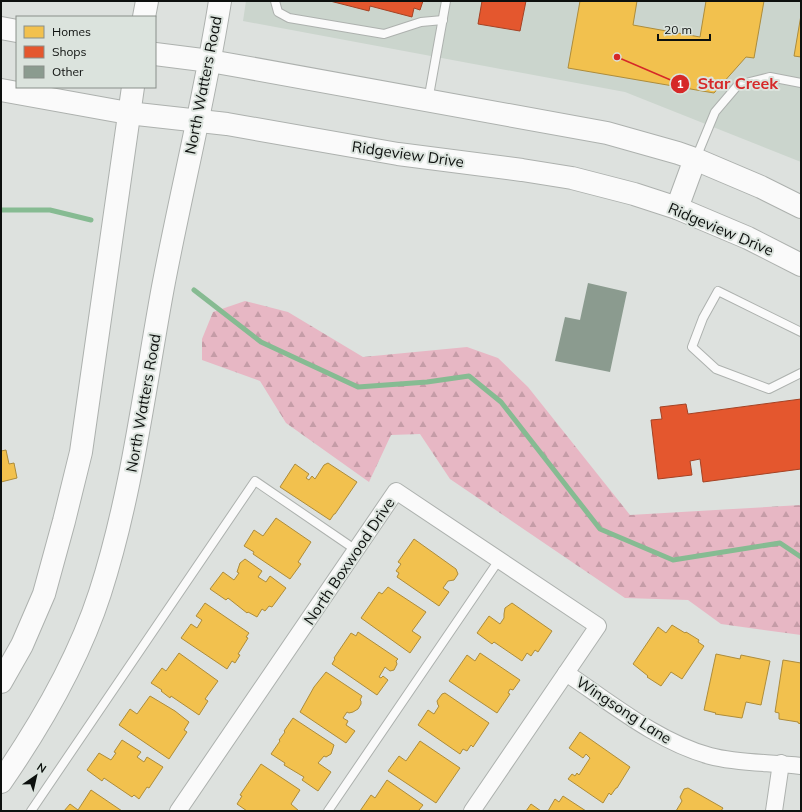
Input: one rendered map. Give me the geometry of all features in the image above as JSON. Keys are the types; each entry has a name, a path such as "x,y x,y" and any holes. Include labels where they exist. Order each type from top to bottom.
{"main road":[{"path":"144,16 147,1"},
{"name":"North Watters Road","path":"1,782 48,707 79,645 100,594 125,501 163,286 210,61 220,1"},
{"path":"1,28 16,31"},
{"path":"156,54 210,61 607,133 695,159 801,206"},
{"path":"1,682 22,645 44,594 81,452 128,113 133,88"},
{"name":"Ridgeview Drive","path":"1,90 128,113 227,124 398,154 547,174 595,184 677,208 748,238 801,265"},
{"path":"677,208 695,159"}],"street":[{"name":"North Boxwood Drive","path":"178,811 396,491 598,626 566,673"},
{"name":"Wingsong Lane","path":"566,673 652,730 677,744 710,756 737,761 781,763 801,766"},
{"path":"472,811 566,673"},
{"path":"774,811 781,763"}],"lane":[{"path":"275,1 278,12 289,18 384,34 421,22 443,20"},
{"path":"428,101 446,1"},
{"path":"695,159 715,112 738,85 770,78 801,84"},
{"path":"801,332 718,291 703,318 692,347 716,369 769,389 801,372"},
{"path":"31,811 255,481 356,550"},
{"path":"328,811 499,560"}],"shaded area":[{"path":"246,1 801,1 801,162 625,92 243,21"}],"green space":[{"path":"245,301 288,312 363,357 467,347 498,358 528,387 630,515 801,505 801,635 721,624 688,600 625,598 450,479 420,434 391,435 369,482 286,423 260,381 202,360 202,339 213,312"}],"building: Homes":[{"path":"580,1 637,1 633,25 700,37 706,1 764,1 754,58 746,57 714,93 568,68"},
{"path":"801,15 801,57 794,56"},
{"path":"6,450 9,464 14,463 17,478 1,482 1,451"},
{"path":"328,463 357,482 330,520 280,487 295,464 309,474 306,478 309,480 312,476 315,479 324,465"},
{"path":"276,518 311,542 298,562 301,564 290,579 253,554 254,552 244,546 254,530 263,536"},
{"path":"414,539 456,569 458,574 454,580 448,581 443,588 449,592 439,606 397,577 399,573 396,571 401,564 398,562"},
{"path":"245,559 262,571 258,577 266,582 270,576 286,588 272,607 269,606 265,611 262,609 257,617 248,612 247,613 228,598 226,600 210,589 223,572 234,580 239,573 237,572 240,563"},
{"path":"388,587 426,612 412,631 421,637 410,653 361,618 379,592 382,594"},
{"path":"205,603 249,633 246,637 248,638 238,654 240,655 235,663 232,661 227,669 181,638 191,624 197,628 202,620 196,616"},
{"path":"512,603 552,631 538,652 535,650 531,656 527,653 522,661 494,642 492,644 477,633 489,616 500,624 504,618 505,608"},
{"path":"672,625 699,640 698,642 704,646 682,679 671,672 661,686 647,677 648,676 633,664 658,627 666,633"},
{"path":"358,632 398,659 394,670 390,671 385,667 379,677 381,678 383,676 388,680 377,695 332,664 335,659 334,658 351,633 356,636"},
{"path":"179,653 218,681 205,699 208,701 199,715 171,696 170,698 161,691 162,690 151,683 162,668 166,671"},
{"path":"480,653 520,680 513,690 510,689 508,693 510,694 497,713 449,681 467,655 475,661"},
{"path":"716,654 740,659 741,655 770,661 761,705 746,702 742,718 715,714 716,713 704,710"},
{"path":"783,660 801,663 801,724 798,722 779,719 779,713 775,712"},
{"path":"326,672 362,696 360,700 361,704 358,709 353,712 347,712 343,718 348,721 346,725 355,731 346,743 300,712 314,687"},
{"path":"445,693 489,723 473,747 471,745 467,751 463,749 460,754 418,725 428,710 434,714 439,706 437,701 442,694"},
{"path":"150,696 175,711 189,722 184,730 187,732 169,759 119,725 130,709 137,714"},
{"path":"293,718 334,745 331,754 326,757 324,756 318,763 331,772 318,791 302,780 304,777 284,765 285,763 271,754"},
{"path":"580,732 630,767 617,788 611,795 609,793 603,803 568,779 572,774 575,776 577,773 579,775 590,758 586,754 583,758 569,748"},
{"path":"122,740 141,752 137,757 144,762 147,757 163,767 149,788 147,787 139,799 134,795 132,797 104,778 102,781 87,770 99,753 111,760 116,753 114,752"},
{"path":"420,741 460,768 436,803 388,771 399,756 406,761"},
{"path":"261,764 300,790 291,804 299,811 247,811 237,804 242,796 240,795"},
{"path":"387,780 423,805 419,810 421,811 360,811 371,795 375,798"},
{"path":"688,788 723,808 721,811 676,811 682,801 680,797 684,789"},
{"path":"91,790 122,811 64,811 70,804 78,810"},
{"path":"563,796 586,811 548,811 555,799 559,802"},
{"path":"531,804 541,811 526,811"}],"building: Shops":[{"path":"330,1 423,1 420,10 414,8 412,17 370,6 369,11"},
{"path":"482,1 526,1 520,31 478,24"},
{"path":"801,399 801,469 703,482 700,459 690,461 692,475 658,479 651,420 662,419 660,407 686,404 688,414"}],"building: Other":[{"path":"588,283 627,292 610,372 555,361 565,317 580,320"}],"waterway":[{"path":"1,210 50,210 91,220"},
{"path":"194,290 261,342 358,387 427,382 469,376 501,402 600,529 673,560 780,543 801,557"}],"place":[{"name":"Star Creek","path":"617,57"}]}
